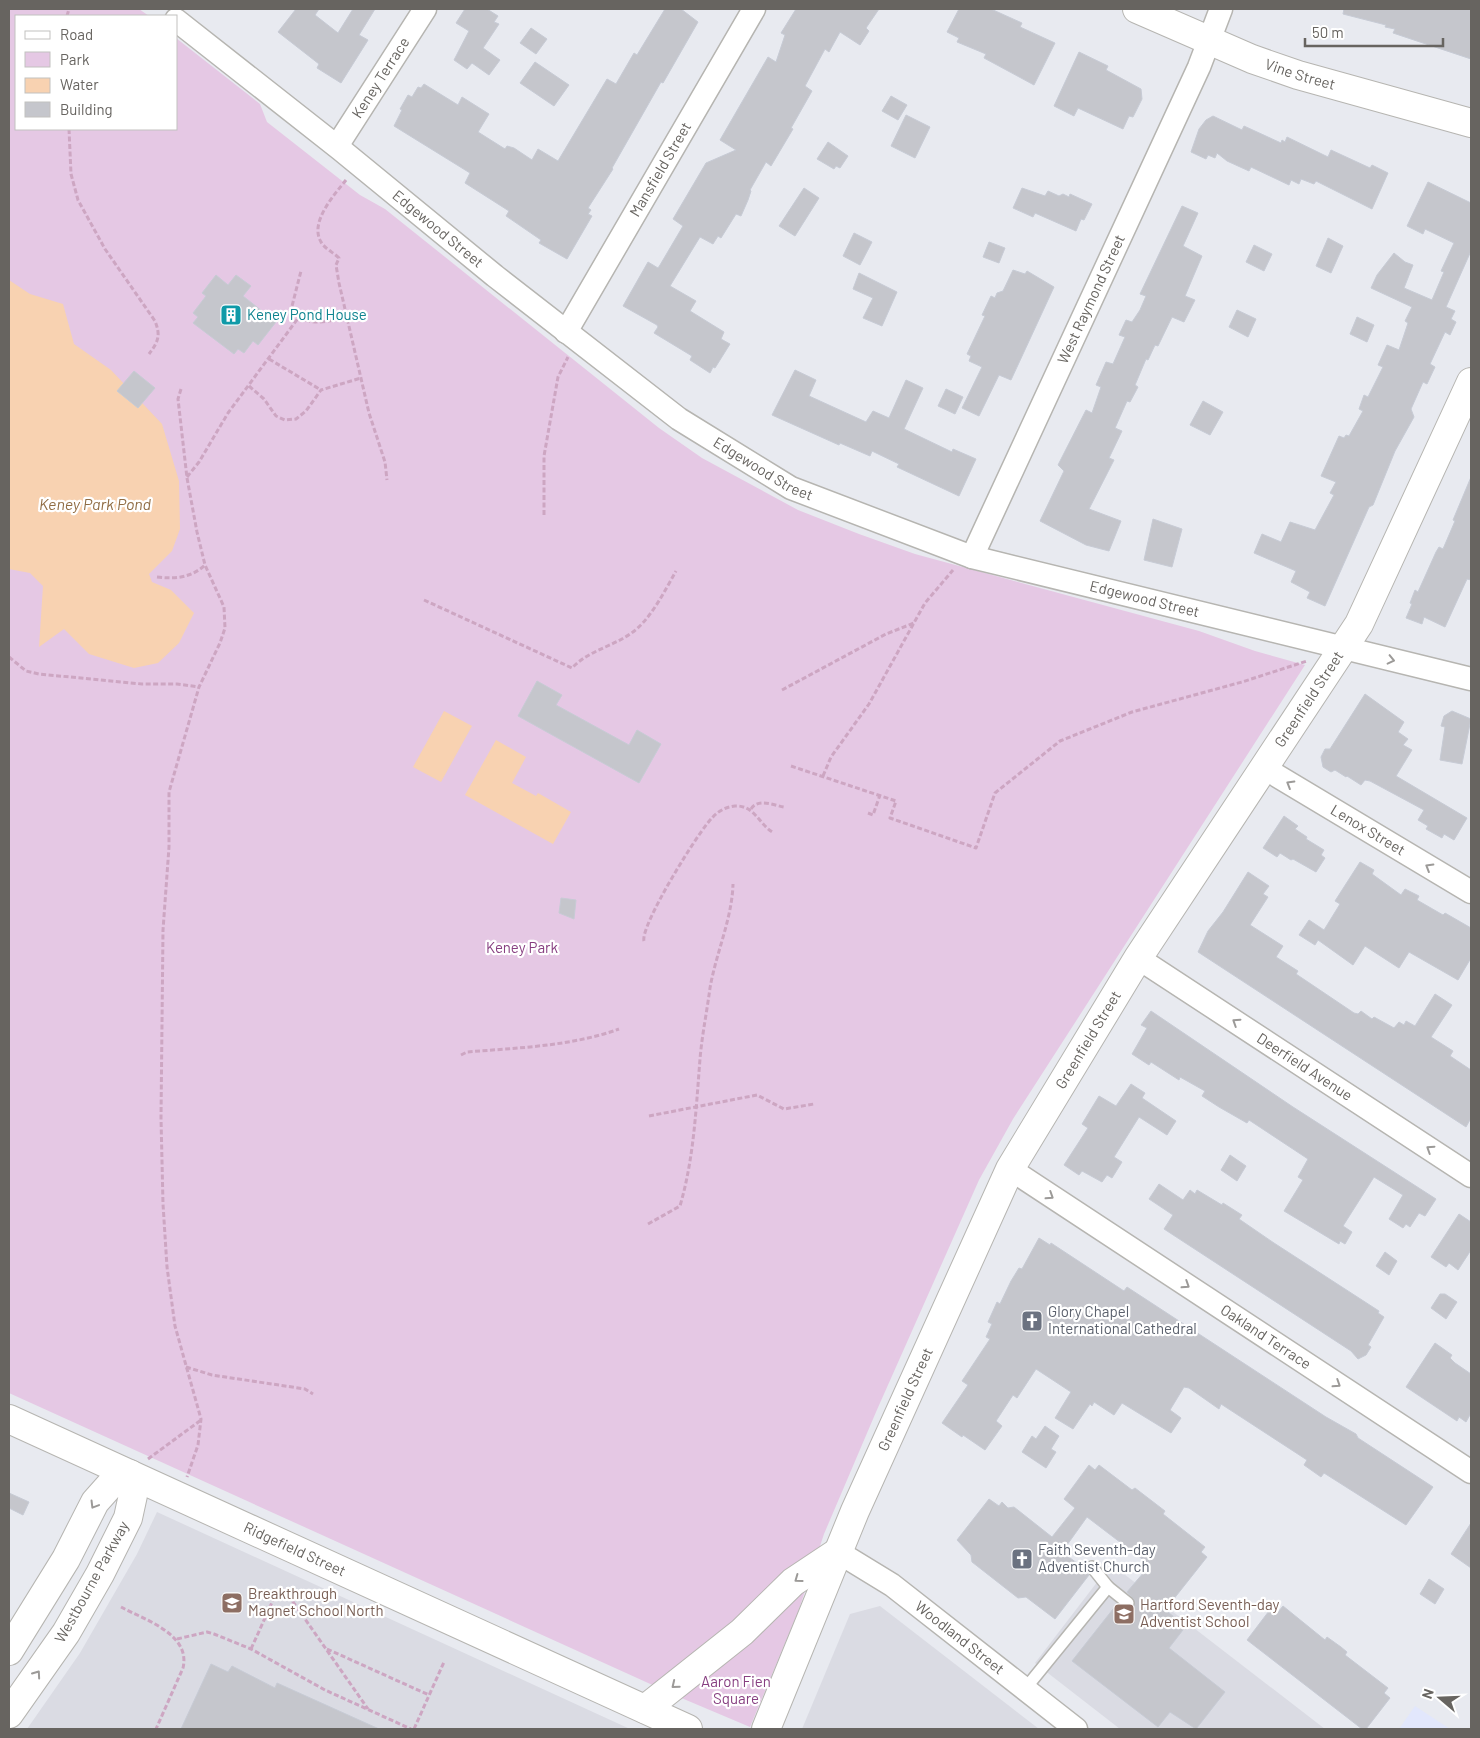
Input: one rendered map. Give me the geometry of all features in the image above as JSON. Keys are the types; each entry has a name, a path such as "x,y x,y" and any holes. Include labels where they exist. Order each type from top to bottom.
{"street":[{"name":"Keney Terrace","path":"337,146 425,9"},
{"name":"Mansfield Street","path":"572,336 754,9"},
{"name":"Vine Street","path":"1137,9 1209,41 1298,76 1471,123"},
{"name":"West Raymond Street","path":"969,556 1209,41 1221,9"},
{"name":"Edgewood Street","path":"178,22 679,419 791,488 969,556 1471,679"},
{"name":"Greenfield Street","path":"766,1729 838,1552 1010,1169 1138,958 1359,624 1471,382"},
{"name":"Lenox Street","path":"1264,768 1471,892"},
{"name":"Deerfield Avenue","path":"1138,958 1471,1176"},
{"name":"Oakland Terrace","path":"1010,1169 1471,1472"},
{"name":"Ridgefield Street","path":"9,1419 688,1729"},
{"path":"9,1650 66,1559 95,1502 111,1484 130,1474"},
{"name":"Westbourne Parkway","path":"9,1714 66,1633 108,1558 132,1508 134,1495 130,1474"},
{"name":"Woodland Street","path":"838,1552 892,1585 1076,1729"},
{"path":"645,1709 742,1632 793,1582 838,1552"}],"lane":[{"path":"1092,1567 1108,1587 1128,1603"},
{"path":"1025,1689 1108,1587"}],"path":[{"path":"69,130 71,174 78,200 105,249 160,332 158,343 149,354"},
{"path":"359,164 321,216 318,233 321,243 339,258 336,265 346,317 368,413 385,462 387,480"},
{"path":"301,270 292,310 308,322 318,323 346,317"},
{"path":"187,478 199,462 228,413 299,317"},
{"path":"544,515 544,456 558,377 572,336"},
{"path":"269,359 321,390"},
{"path":"249,386 264,399 276,416 285,420 296,419 306,411 321,390 361,378"},
{"path":"179,1497 198,1444 201,1419 175,1326 167,1267 163,1204 163,930 169,847 169,792 199,687 225,628 224,607 205,565 187,478 178,399 181,389"},
{"path":"823,776 832,757 869,704 925,603 969,556"},
{"path":"156,577 187,576 197,573 205,565"},
{"path":"424,600 572,668 594,652 631,634 645,618 676,571"},
{"path":"782,690 886,634 915,623"},
{"path":"9,657 26,671 39,674 142,684 177,684 199,687"},
{"path":"791,766 896,801 890,818 976,848 995,793 1060,741 1132,712 1242,682 1310,660"},
{"path":"868,813 873,815 880,796"},
{"path":"751,809 754,804 760,802 784,807"},
{"path":"644,941 645,928 700,832 713,816 726,807 737,806 751,809 768,830 774,833"},
{"path":"648,1224 680,1206 693,1148 700,1056 711,984 732,901 733,884"},
{"path":"460,1055 467,1052 534,1046 607,1034 619,1029"},
{"path":"649,1116 758,1095 784,1109 814,1104"},
{"path":"185,1367 244,1381 305,1389 313,1394"},
{"path":"130,1474 201,1419"},
{"path":"251,1650 279,1587"},
{"path":"284,1589 368,1710"},
{"path":"121,1607 177,1639 183,1651 185,1662 156,1729"},
{"path":"177,1639 207,1632 251,1650 319,1687 412,1729 444,1662"},
{"path":"325,1648 429,1695"}],"shaded area":[{"name":"Breakthrough Magnet School North","path":"157,1512 630,1729 27,1729 80,1653 137,1554"},
{"name":"Hartford Seventh-day Adventist School","path":"1111,1564 1325,1729 1120,1729 1035,1663"},
{"path":"880,1606 1039,1729 802,1729 850,1614"},
{"path":"1415,1706 1450,1729 1399,1729"}],"green space":[{"name":"Keney Park","path":"9,9 139,9 148,15 15,15 15,130 178,130 178,40 260,104 267,122 360,195 385,209 659,428 702,458 798,510 915,554 1199,631 1255,651 1305,665 1013,1119 979,1180 824,1534 798,1612 750,1727 679,1697 9,1393"}],"water":[{"name":"Keney Park Pond","path":"9,280 30,294 63,304 74,344 111,370 162,424 179,481 180,529 172,551 149,574 152,582 171,590 194,613 179,643 158,663 134,668 89,654 64,629 39,647 43,586 30,573 9,569"},
{"path":"444,711 472,726 441,782 413,767"},
{"path":"496,740 526,757 512,783 536,796 538,793 571,812 553,844 465,795"}],"building":[{"path":"296,9 319,9 315,15 338,33 353,9 375,9 359,35 368,40 341,83 317,68 319,64 278,32"},
{"path":"465,9 487,9 498,16 494,22 499,24 483,48 500,60 489,75 472,63 467,69 454,60 469,31 456,23"},
{"path":"665,9 681,9 698,22 663,83 661,82 613,169 588,208 591,210 588,214 592,216 567,259 539,243 541,240 506,216 509,211 465,183 470,173 394,126 402,110 400,109 408,95 412,97 418,87 421,88 424,84 458,105 462,97 489,114 478,132 505,149 507,146 514,148 532,160 538,149 558,161 607,79 616,84 634,53 637,55"},
{"path":"796,9 879,9 866,28 869,31 860,45 840,32 829,52 825,49 805,86 812,91 791,128 793,129 771,166 766,162 750,190 741,216 736,214 721,238 718,236 713,244 700,237 670,286 696,301 690,311 724,332 721,339 730,344 710,373 690,360 692,356 654,333 658,327 657,325 623,306 648,262 658,268 683,226 673,219 706,163 736,150 720,140 768,57 776,62 785,35 781,33"},
{"path":"959,9 991,9 1022,23 1020,27 1055,43 1034,85 984,58 986,54 957,42 959,38 947,32"},
{"path":"1344,9 1471,9 1471,59 1393,33 1395,29 1385,27 1386,25 1343,14"},
{"path":"531,28 547,39 536,54 520,43"},
{"path":"1079,52 1108,66 1106,70 1141,89 1142,99 1133,117 1129,116 1123,129 1078,108 1074,116 1054,106"},
{"path":"535,62 569,85 554,106 520,83"},
{"path":"891,96 907,105 898,120 882,111"},
{"path":"906,115 930,127 915,158 891,146"},
{"path":"1213,116 1242,130 1244,126 1281,143 1282,140 1285,142 1287,137 1328,157 1331,150 1370,168 1372,165 1388,173 1372,209 1316,181 1314,184 1301,179 1299,184 1291,180 1289,185 1251,167 1249,171 1227,161 1217,153 1215,158 1208,155 1206,159 1191,152 1199,129 1206,120"},
{"path":"828,142 848,156 840,168 836,166 834,169 817,159"},
{"path":"1428,182 1471,203 1471,251 1446,307 1455,311 1451,319 1456,322 1450,335 1445,332 1430,364 1435,367 1427,384 1423,382 1411,409 1414,417 1395,451 1373,505 1369,507 1325,606 1307,598 1310,592 1291,582 1296,571 1254,553 1262,534 1281,542 1290,522 1315,530 1334,495 1330,493 1336,482 1321,476 1339,436 1344,438 1346,435 1349,436 1363,411 1359,409 1364,395 1368,397 1383,367 1378,365 1387,345 1399,350 1408,323 1405,321 1412,307 1371,288 1377,275 1394,253 1405,262 1413,265 1404,288 1432,300 1444,272 1441,271 1454,243 1425,229 1423,234 1407,226"},
{"path":"804,188 819,198 795,236 779,226"},
{"path":"1022,188 1045,196 1048,191 1059,196 1063,194 1069,197 1070,194 1092,204 1084,220 1081,219 1076,231 1035,213 1033,217 1013,208"},
{"path":"1182,206 1198,213 1183,246 1202,256 1185,296 1195,300 1184,322 1172,317 1158,346 1155,345 1148,360 1146,359 1135,385 1138,387 1130,402 1127,401 1115,428 1122,431 1109,458 1114,460 1089,509 1121,521 1109,551 1086,545 1040,521 1064,471 1058,465 1086,410 1092,413 1101,387 1096,385 1106,362 1113,364 1125,337 1119,335 1126,320 1132,322 1140,310 1146,296 1140,294"},
{"path":"854,233 872,242 860,265 843,256"},
{"path":"1328,238 1343,246 1331,273 1316,266"},
{"path":"989,242 1005,248 999,263 983,257"},
{"path":"1254,245 1272,254 1264,271 1246,262"},
{"path":"1013,270 1025,274 1027,271 1054,287 1011,380 999,375 979,416 962,408 982,367 969,361 971,356 967,354 985,316 982,315 991,296 995,298 997,293 1003,291"},
{"path":"859,273 897,292 882,326 863,318 873,298 853,289"},
{"name":"Keney Pond House","path":"216,275 228,285 236,275 251,286 243,296 276,322 258,345 253,341 244,353 238,349 234,354 193,323 198,317 193,313 206,296 202,293"},
{"path":"1237,310 1256,319 1248,337 1229,327"},
{"path":"1357,317 1374,325 1367,342 1350,334"},
{"path":"795,370 816,380 809,396 866,422 873,411 889,418 906,380 923,388 904,429 952,452 953,449 976,459 959,496 897,467 899,464 872,451 870,456 840,443 839,445 772,415"},
{"path":"134,371 155,388 138,408 117,391"},
{"path":"946,389 963,397 955,414 938,406"},
{"path":"1203,401 1223,412 1210,435 1190,425"},
{"path":"1471,477 1471,580 1467,579 1445,627 1424,617 1422,624 1406,618 1415,590 1418,592 1439,547 1443,549"},
{"path":"1153,519 1182,529 1172,567 1144,560"},
{"path":"537,681 562,695 556,705 629,745 637,730 661,744 639,783 518,716"},
{"path":"1365,694 1404,722 1398,732 1408,739 1403,745 1412,750 1396,776 1467,818 1454,840 1444,834 1442,838 1426,829 1428,826 1418,820 1424,810 1370,781 1365,780 1361,785 1335,770 1331,772 1323,767 1321,757 1325,749 1330,749"},
{"path":"1452,711 1471,719 1462,764 1440,760 1445,727 1441,726 1444,716"},
{"path":"1284,816 1298,826 1295,829 1307,837 1306,839 1324,850 1321,855 1325,858 1316,872 1280,853 1277,857 1263,848"},
{"path":"1360,862 1374,870 1372,874 1401,895 1405,889 1419,896 1417,900 1471,928 1471,958 1458,980 1409,952 1399,968 1365,946 1353,965 1318,940 1315,945 1299,935 1309,920 1324,930 1340,904 1335,901"},
{"path":"1248,872 1269,886 1263,894 1268,897 1250,925 1283,946 1276,957 1298,971 1296,974 1354,1013 1358,1014 1361,1011 1372,1019 1374,1017 1394,1028 1399,1022 1404,1025 1406,1021 1415,1026 1435,994 1452,1005 1431,1037 1453,1051 1450,1056 1471,1070 1471,1118 1466,1127 1198,952 1208,931 1223,912"},
{"path":"561,898 576,900 574,919 559,913"},
{"path":"1151,1011 1293,1107 1436,1199 1425,1216 1419,1213 1410,1227 1406,1224 1403,1228 1389,1219 1403,1195 1374,1177 1343,1226 1352,1232 1345,1244 1340,1241 1339,1244 1284,1211 1303,1180 1298,1177 1308,1159 1249,1120 1247,1123 1202,1096 1205,1091 1180,1077 1179,1080 1151,1062 1149,1065 1132,1054 1147,1028 1141,1025"},
{"path":"1131,1084 1145,1093 1142,1098 1176,1121 1167,1135 1139,1117 1114,1157 1122,1162 1112,1178 1107,1175 1102,1182 1082,1171 1079,1175 1064,1165 1088,1128 1082,1124 1099,1096 1116,1106"},
{"path":"1230,1155 1246,1166 1237,1181 1221,1170"},
{"path":"1159,1184 1183,1200 1190,1190 1195,1194 1197,1190 1222,1205 1223,1203 1242,1215 1239,1219 1379,1311 1378,1313 1384,1317 1368,1345 1371,1347 1366,1355 1358,1359 1351,1351 1164,1229 1173,1215 1149,1199"},
{"path":"1459,1214 1471,1222 1471,1250 1458,1270 1449,1263 1446,1267 1431,1257"},
{"path":"1039,1238 1050,1245 1051,1243 1124,1291 1127,1287 1326,1417 1356,1434 1358,1438 1433,1487 1406,1525 1324,1473 1321,1477 1304,1465 1307,1460 1221,1404 1219,1409 1189,1388 1184,1387 1170,1410 1181,1418 1171,1433 1122,1403 1114,1415 1094,1402 1092,1406 1090,1404 1073,1429 1055,1418 1071,1392 1036,1369 1017,1398 1013,1395 996,1421 1002,1426 985,1450 963,1435 962,1437 942,1423 968,1385 962,1381 990,1339 986,1337 992,1324 988,1322 997,1302 1000,1304 1011,1281 1019,1268 1022,1269"},
{"path":"1385,1252 1397,1261 1389,1275 1376,1266"},
{"path":"1440,1294 1445,1294 1457,1302 1446,1319 1431,1308"},
{"path":"1435,1343 1452,1355 1450,1358 1455,1363 1471,1374 1471,1413 1466,1422 1459,1417 1457,1421 1406,1387"},
{"path":"1045,1426 1059,1436 1051,1449 1056,1452 1046,1468 1022,1452 1032,1436 1036,1439"},
{"path":"1089,1465 1095,1470 1099,1465 1132,1490 1135,1488 1165,1511 1163,1514 1205,1547 1201,1552 1207,1557 1165,1610 1186,1626 1169,1648 1225,1692 1196,1729 1170,1712 1158,1727 1072,1661 1117,1604 1126,1610 1134,1608 1135,1600 1127,1592 1150,1565 1087,1517 1062,1552 1085,1569 1089,1575 1055,1619 1026,1597 1018,1598 972,1562 971,1555 957,1540 989,1499 999,1506 1002,1502 1008,1508 1014,1507 1052,1537 1075,1508 1064,1499"},
{"path":"9,1493 29,1502 23,1515 9,1508"},
{"path":"1471,1523 1471,1568 1451,1554"},
{"path":"1429,1579 1444,1589 1435,1604 1420,1594"},
{"path":"1283,1606 1325,1640 1327,1637 1341,1647 1347,1652 1345,1655 1388,1688 1384,1693 1390,1698 1366,1729 1362,1729 1247,1640 1272,1607 1278,1612"},
{"path":"211,1664 228,1672 232,1666 275,1688 277,1683 379,1729 181,1729"}],"place":[{"name":"Keney Pond House","path":"231,315"},
{"name":"Glory Chapel International Cathedral","path":"1032,1321"},
{"name":"Faith Seventh-day Adventist Church","path":"1022,1559"},
{"name":"Breakthrough Magnet School North","path":"232,1603"},
{"name":"Hartford Seventh-day Adventist School","path":"1124,1614"}],"park label":[{"name":"Aaron Fien Square","path":"736,1690"}]}
